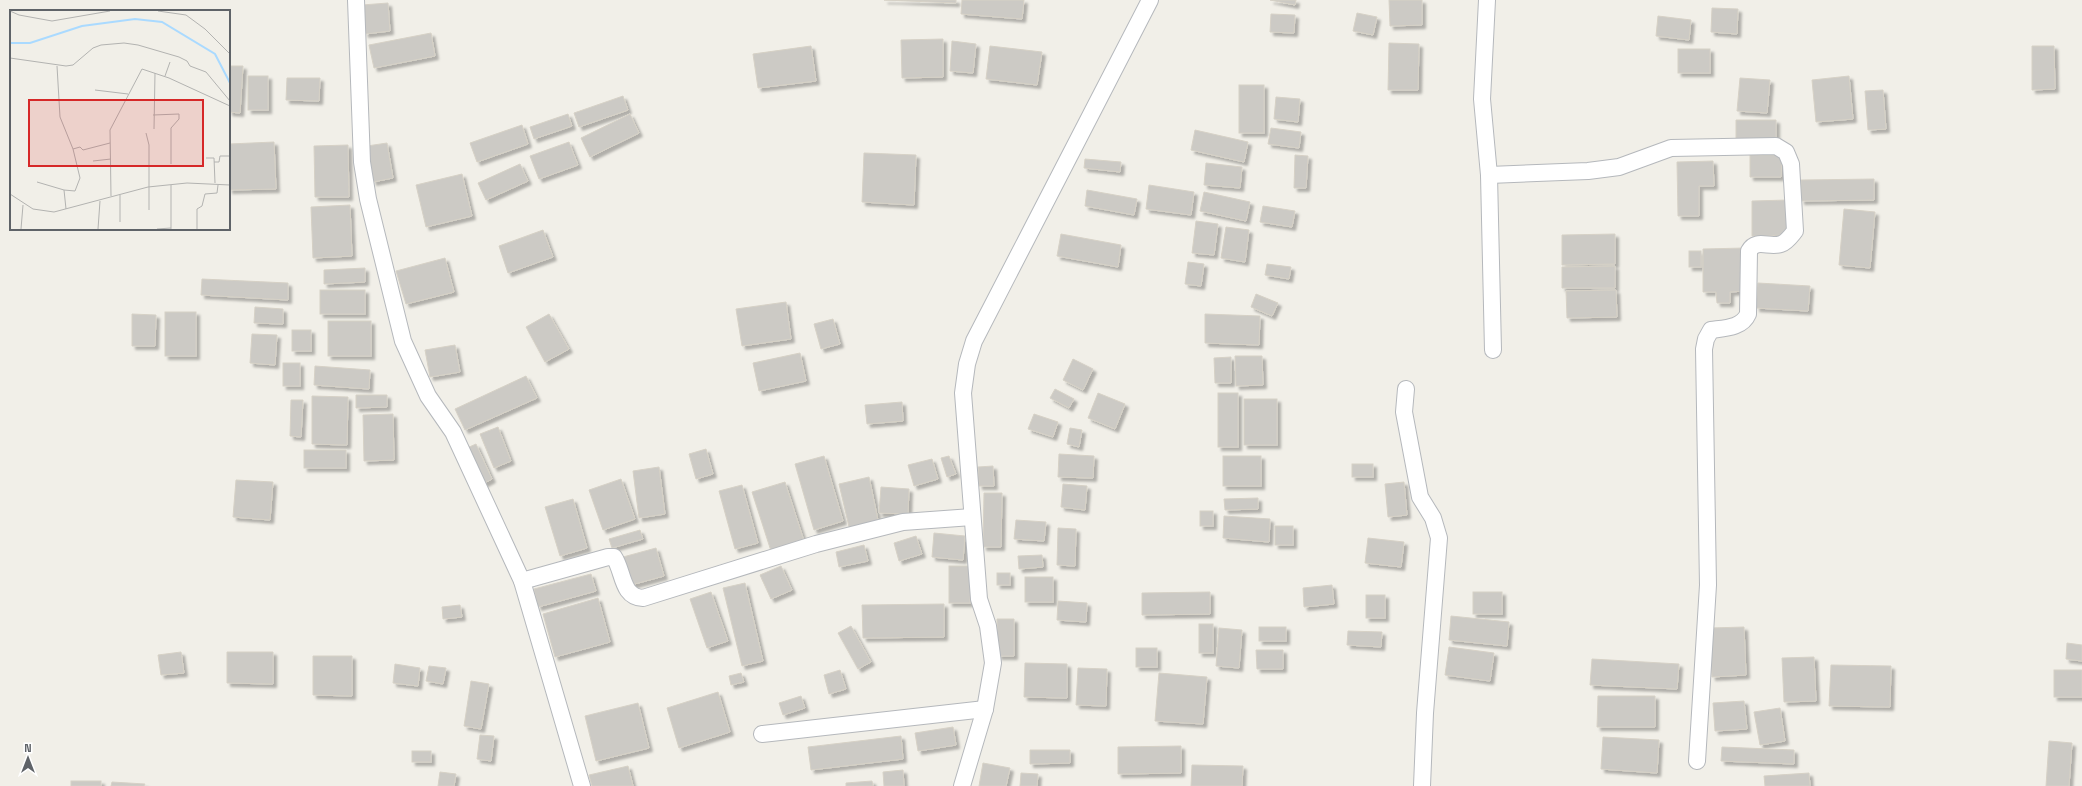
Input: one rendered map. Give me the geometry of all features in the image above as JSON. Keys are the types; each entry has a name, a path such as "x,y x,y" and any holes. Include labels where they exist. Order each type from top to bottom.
{"street":[{"path":"356,0 362,162 368,200 403,341 428,396 453,432 522,581 582,786"},
{"path":"962,786 985,709 993,663 988,626 979,599 963,393 967,364 974,341 1150,0"},
{"path":"1487,0 1482,99 1489,175 1493,350"},
{"path":"1489,175 1588,172 1619,167 1671,148 1776,146 1786,152 1790,164 1795,231 1789,239 1780,244 1757,244 1751,247 1749,251 1748,314 1745,320 1732,327 1711,330 1706,339 1704,349 1708,585 1697,761"},
{"path":"1406,389 1404,412 1420,497 1433,518 1439,538 1425,713 1422,786"},
{"path":"522,581 608,557 614,557 618,563 628,593 634,598 643,598 816,544 903,522 972,516"},
{"path":"762,734 985,709"}],"building":[{"path":"884,0 956,0 956,3"},
{"path":"962,0 1024,0 1022,19 961,14"},
{"path":"1270,0 1296,0 1295,5"},
{"path":"1389,0 1422,0 1422,25 1390,26"},
{"path":"388,3 390,31 365,34 362,5"},
{"path":"1712,8 1738,9 1737,34 1711,32"},
{"path":"1357,13 1377,17 1373,35 1353,31"},
{"path":"1271,14 1295,15 1294,33 1270,32"},
{"path":"1658,16 1691,20 1689,40 1656,36"},
{"path":"431,33 435,56 374,68 369,45"},
{"path":"943,39 943,77 902,78 901,40"},
{"path":"952,41 976,44 973,73 950,71"},
{"path":"1389,43 1419,44 1418,90 1388,90"},
{"path":"811,46 816,81 758,88 753,54"},
{"path":"990,46 1042,52 1037,85 986,79"},
{"path":"2032,46 2054,46 2055,89 2032,90"},
{"path":"1678,49 1710,49 1710,73 1678,73"},
{"path":"230,66 243,66 240,113 230,112"},
{"path":"248,76 268,76 268,110 248,110"},
{"path":"1849,76 1853,119 1816,122 1812,80"},
{"path":"287,78 320,78 319,101 286,100"},
{"path":"1740,78 1770,80 1767,113 1737,111"},
{"path":"1239,85 1264,85 1264,133 1239,133"},
{"path":"1883,90 1886,129 1868,130 1865,91"},
{"path":"623,96 628,110 579,127 574,113"},
{"path":"1276,97 1300,99 1298,122 1274,119"},
{"path":"568,114 572,126 534,139 530,127"},
{"path":"630,114 639,133 590,157 581,138"},
{"path":"1736,120 1776,120 1776,140 1736,139"},
{"path":"522,125 528,144 477,162 470,143"},
{"path":"1271,128 1301,132 1299,148 1268,144"},
{"path":"1195,130 1248,142 1244,162 1191,150"},
{"path":"274,142 276,189 230,190 230,144"},
{"path":"569,142 578,165 539,179 530,156"},
{"path":"387,143 393,178 373,182 367,146"},
{"path":"348,145 349,197 315,197 314,146"},
{"path":"864,153 916,155 914,205 862,202"},
{"path":"1295,155 1308,156 1306,188 1294,188"},
{"path":"1750,155 1782,155 1781,177 1750,177"},
{"path":"1085,159 1121,162 1120,172 1084,168"},
{"path":"1713,161 1714,186 1699,186 1699,216 1678,216 1677,162"},
{"path":"1206,163 1242,167 1240,188 1204,185"},
{"path":"520,164 528,181 486,200 478,183"},
{"path":"462,174 472,216 426,227 416,185"},
{"path":"1874,179 1874,200 1801,201 1801,180"},
{"path":"1149,185 1194,192 1191,215 1146,209"},
{"path":"1087,190 1137,199 1134,215 1085,206"},
{"path":"1204,192 1250,202 1246,221 1200,211"},
{"path":"1788,200 1788,235 1752,236 1752,201"},
{"path":"350,205 352,256 313,258 311,207"},
{"path":"1263,206 1295,211 1292,227 1260,222"},
{"path":"1844,209 1875,212 1870,268 1839,265"},
{"path":"1196,221 1218,224 1214,255 1192,253"},
{"path":"1226,227 1249,230 1245,262 1221,258"},
{"path":"543,230 553,257 508,273 499,246"},
{"path":"1061,234 1121,245 1118,267 1057,256"},
{"path":"1615,234 1615,264 1562,265 1562,235"},
{"path":"1744,248 1745,291 1730,292 1730,303 1717,303 1716,292 1703,292 1703,249"},
{"path":"1689,251 1701,251 1701,267 1689,267"},
{"path":"445,258 454,292 406,304 396,271"},
{"path":"1188,262 1204,264 1201,286 1185,284"},
{"path":"1267,264 1291,267 1289,279 1265,275"},
{"path":"1615,266 1615,288 1562,288 1562,267"},
{"path":"365,268 365,282 324,284 324,270"},
{"path":"202,279 288,283 288,300 201,295"},
{"path":"1758,283 1810,286 1808,311 1756,308"},
{"path":"320,290 365,290 365,314 320,314"},
{"path":"1616,290 1617,317 1567,318 1566,291"},
{"path":"1256,294 1278,303 1272,316 1251,307"},
{"path":"786,302 791,339 742,346 736,309"},
{"path":"255,307 283,309 283,324 254,323"},
{"path":"165,312 196,312 196,356 165,356"},
{"path":"132,314 156,315 155,346 132,346"},
{"path":"549,314 569,349 545,362 526,327"},
{"path":"1205,314 1260,316 1259,345 1205,343"},
{"path":"833,319 840,344 821,349 814,324"},
{"path":"328,321 371,321 371,356 328,356"},
{"path":"292,330 311,330 311,351 292,351"},
{"path":"252,334 277,335 275,365 250,363"},
{"path":"455,345 460,372 430,377 425,350"},
{"path":"800,353 806,381 759,391 753,363"},
{"path":"1235,356 1262,356 1263,385 1236,386"},
{"path":"1231,357 1231,383 1215,383 1214,358"},
{"path":"1073,359 1093,369 1083,390 1063,380"},
{"path":"283,363 300,363 300,386 283,386"},
{"path":"315,366 370,370 369,389 314,385"},
{"path":"526,376 537,398 465,430 455,409"},
{"path":"1055,389 1074,399 1069,408 1050,398"},
{"path":"1098,393 1125,404 1115,429 1088,418"},
{"path":"1218,393 1238,393 1238,447 1218,447"},
{"path":"356,395 387,395 387,407 356,408"},
{"path":"312,396 348,397 347,445 312,444"},
{"path":"1244,399 1277,399 1277,445 1244,445"},
{"path":"291,400 303,400 301,437 290,436"},
{"path":"902,402 903,421 867,424 865,405"},
{"path":"393,414 394,460 364,461 363,415"},
{"path":"1034,414 1058,422 1053,437 1028,429"},
{"path":"498,427 511,461 494,468 480,434"},
{"path":"1070,428 1082,430 1079,447 1067,444"},
{"path":"476,444 492,479 483,484 467,448"},
{"path":"706,449 713,474 696,479 689,454"},
{"path":"304,450 346,450 346,468 304,468"},
{"path":"1059,454 1094,456 1093,478 1058,477"},
{"path":"824,456 843,521 814,530 795,464"},
{"path":"949,456 956,474 947,477 941,458"},
{"path":"1223,456 1261,456 1261,486 1223,486"},
{"path":"932,459 938,479 914,486 908,465"},
{"path":"1352,464 1373,464 1373,477 1352,477"},
{"path":"993,466 994,486 979,486 978,467"},
{"path":"659,467 665,514 639,518 633,471"},
{"path":"869,477 879,525 850,531 839,484"},
{"path":"621,479 635,519 603,530 589,490"},
{"path":"236,480 273,482 270,520 233,517"},
{"path":"785,482 804,541 771,551 752,492"},
{"path":"1404,482 1407,515 1388,517 1385,484"},
{"path":"1063,484 1087,486 1085,510 1061,507"},
{"path":"742,485 758,543 735,549 719,491"},
{"path":"881,487 909,489 908,514 879,513"},
{"path":"984,493 1002,493 1001,547 983,547"},
{"path":"1258,498 1258,509 1225,510 1224,499"},
{"path":"573,499 587,548 560,556 545,507"},
{"path":"1200,511 1213,511 1213,526 1200,526"},
{"path":"1224,516 1270,519 1269,542 1223,538"},
{"path":"1016,520 1046,522 1044,541 1014,539"},
{"path":"1275,526 1293,526 1293,545 1275,545"},
{"path":"1058,528 1076,529 1075,566 1057,565"},
{"path":"640,530 643,539 612,548 609,539"},
{"path":"934,533 965,536 963,560 932,557"},
{"path":"916,536 922,554 899,561 894,543"},
{"path":"1368,538 1404,542 1401,567 1365,563"},
{"path":"864,545 868,561 839,567 836,552"},
{"path":"656,548 664,576 631,585 623,557"},
{"path":"1042,555 1043,567 1019,569 1018,556"},
{"path":"781,566 792,590 771,599 760,575"},
{"path":"949,566 970,566 970,603 949,603"},
{"path":"997,573 1010,573 1010,585 997,585"},
{"path":"591,574 596,591 538,607 534,589"},
{"path":"1025,577 1053,577 1053,602 1025,602"},
{"path":"745,583 763,661 742,666 723,588"},
{"path":"1332,585 1334,604 1304,607 1303,588"},
{"path":"711,592 728,641 707,648 690,599"},
{"path":"1210,592 1210,614 1142,615 1142,593"},
{"path":"1473,592 1502,592 1502,614 1473,614"},
{"path":"1366,595 1385,595 1385,618 1366,618"},
{"path":"598,598 610,642 555,657 543,614"},
{"path":"1058,601 1087,603 1086,622 1057,620"},
{"path":"944,604 944,637 863,638 862,605"},
{"path":"460,605 462,617 443,619 442,607"},
{"path":"1451,616 1509,622 1507,646 1449,640"},
{"path":"997,619 1014,619 1014,656 998,656"},
{"path":"1199,624 1213,624 1213,653 1199,653"},
{"path":"851,626 871,662 858,669 838,633"},
{"path":"1259,627 1286,627 1286,641 1259,641"},
{"path":"1744,627 1746,675 1712,677 1710,628"},
{"path":"1219,628 1242,630 1239,668 1216,666"},
{"path":"1348,631 1382,632 1381,647 1347,645"},
{"path":"2067,643 2082,645 2082,661 2066,659"},
{"path":"1449,647 1494,653 1490,681 1445,675"},
{"path":"1136,648 1157,648 1157,667 1136,667"},
{"path":"1256,650 1283,650 1283,669 1257,669"},
{"path":"181,652 184,673 161,675 158,655"},
{"path":"227,652 273,652 273,684 227,683"},
{"path":"313,656 352,656 352,696 313,695"},
{"path":"1814,657 1816,701 1784,702 1782,658"},
{"path":"1592,659 1679,664 1677,689 1590,685"},
{"path":"1025,663 1067,664 1067,698 1024,697"},
{"path":"395,664 420,668 418,686 393,683"},
{"path":"1831,665 1891,666 1890,707 1829,706"},
{"path":"429,666 446,668 443,684 426,681"},
{"path":"1078,668 1107,669 1106,706 1076,705"},
{"path":"840,670 846,689 829,694 824,675"},
{"path":"2054,670 2082,670 2082,697 2054,697"},
{"path":"741,673 744,682 731,685 729,676"},
{"path":"1159,673 1207,677 1203,724 1155,721"},
{"path":"471,681 489,684 481,729 464,726"},
{"path":"718,692 730,732 679,748 667,708"},
{"path":"801,696 805,708 783,715 779,703"},
{"path":"1598,696 1655,696 1655,727 1597,727"},
{"path":"1744,701 1747,729 1715,731 1713,703"},
{"path":"638,703 649,748 596,761 585,716"},
{"path":"1780,708 1785,741 1760,745 1754,712"},
{"path":"953,727 956,745 918,751 915,733"},
{"path":"480,735 494,736 491,761 477,759"},
{"path":"901,736 903,759 811,770 808,747"},
{"path":"1603,737 1659,740 1657,773 1601,769"},
{"path":"2049,741 2072,743 2069,786 2046,786"},
{"path":"1181,746 1181,773 1118,774 1118,747"},
{"path":"1722,747 1794,750 1794,764 1721,761"},
{"path":"1030,750 1070,750 1070,763 1030,764"},
{"path":"412,751 431,751 431,762 412,762"},
{"path":"983,763 1010,768 1006,786 979,786"},
{"path":"1192,765 1243,766 1242,786 1191,786"},
{"path":"628,766 633,786 592,786 589,775"},
{"path":"903,770 904,786 884,786 883,772"},
{"path":"440,772 456,774 454,786 438,786"},
{"path":"1021,773 1038,774 1037,786 1020,786"},
{"path":"1809,773 1810,786 1765,786 1764,776"},
{"path":"71,781 101,781 101,786 71,786"},
{"path":"872,781 873,786 846,786 846,783"},
{"path":"112,782 145,784 144,786 111,786"}]}
